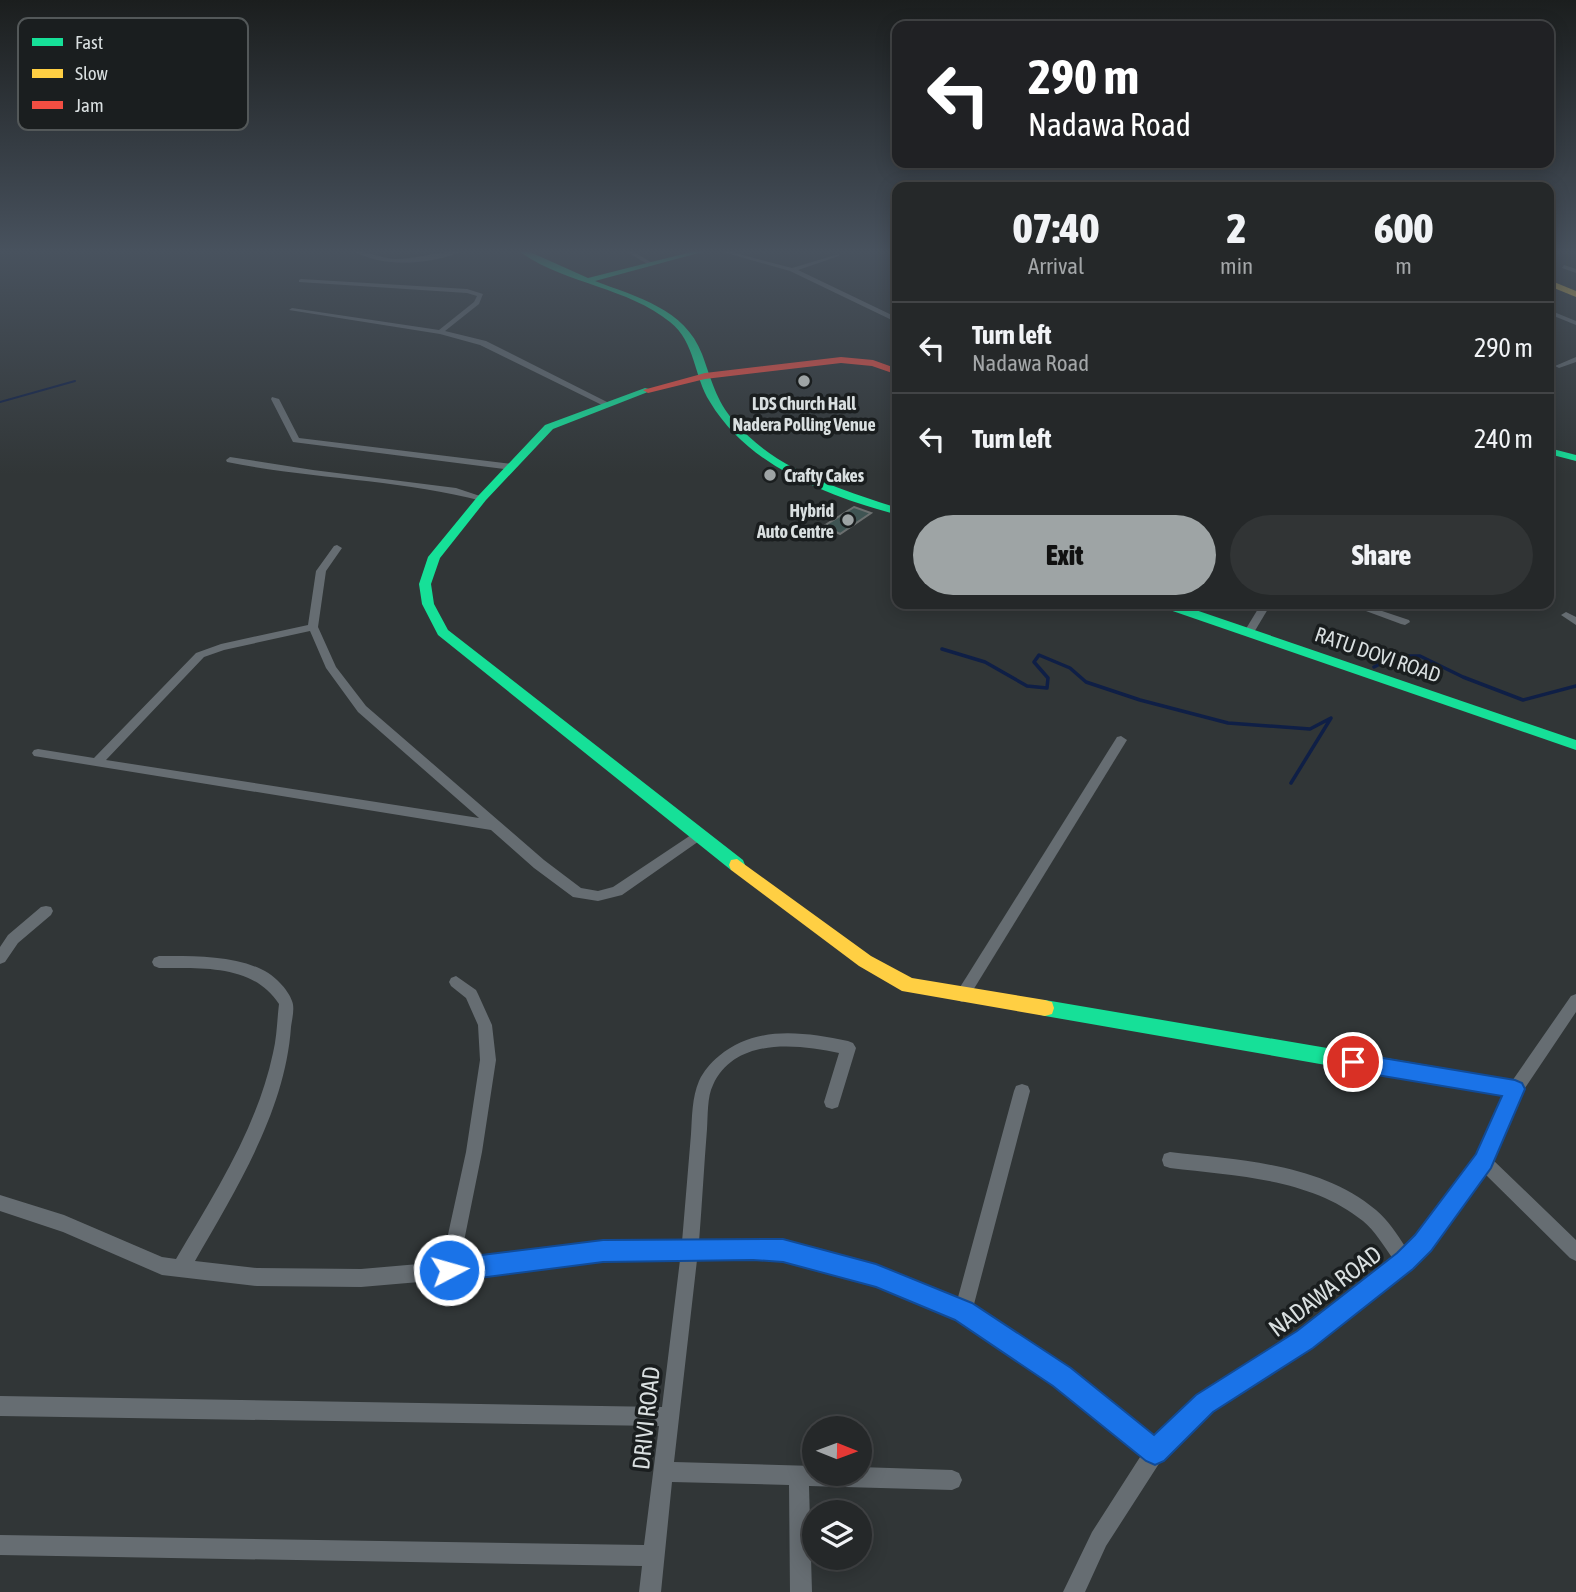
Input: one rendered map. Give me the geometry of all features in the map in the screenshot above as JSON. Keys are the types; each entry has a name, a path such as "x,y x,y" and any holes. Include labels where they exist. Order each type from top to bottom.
{"main road":[{"path":"680,326 696,348 713,400 725,419 747,441 768,456 829,488 892,510"},
{"path":"892,371 873,363 841,360 705,376 652,388 605,403 549,427 482,498 434,557 425,584 428,604 443,632 698,836 865,961 909,985 1515,1089"},
{"path":"1554,452 1576,458"},
{"name":"RATU DOVI ROAD","path":"1181,609 1576,746"}],"street":[{"path":"402,326 440,332 504,351 605,403"},
{"path":"440,332 447,326"},
{"path":"1559,366 1576,359"},
{"path":"275,399 296,440 512,467"},
{"path":"230,460 456,491 482,498"},
{"path":"337,548 321,571 313,627 331,668 362,709 493,825 578,893 598,896 617,891 698,836"},
{"path":"1249,632 1263,609"},
{"path":"1367,609 1405,622"},
{"path":"1566,615 1576,622"},
{"path":"97,762 200,655 221,647 313,627"},
{"path":"962,996 1121,740"},
{"path":"38,753 493,825"},
{"path":"0,958 13,939 47,911"},
{"path":"159,962 203,963 245,970 272,983 286,1003 281,1052 244,1158 181,1268"},
{"path":"449,1270 474,1152 488,1060 485,1025 471,994 456,982"},
{"name":"NADAWA ROAD","path":"1073,1592 1100,1539 1155,1452 1204,1404 1305,1339 1405,1261 1423,1243 1483,1161 1515,1089 1572,1012"},
{"name":"DRIVI ROAD","path":"650,1592 690,1250 704,1083 729,1055 768,1038 802,1039 848,1048 832,1101"},
{"path":"964,1312 1022,1091"},
{"path":"1170,1160 1254,1172 1331,1191 1368,1214 1383,1228 1405,1261"},
{"path":"1483,1161 1576,1252"},
{"path":"0,1203 64,1224 162,1266 257,1277 361,1279 603,1251 783,1251 876,1276 964,1312 1062,1377 1155,1452"},
{"path":"0,1406 670,1417"},
{"path":"665,1472 952,1480"},
{"path":"799,1477 801,1592"},
{"path":"0,1545 653,1556"}],"building":[{"name":"Hybrid Auto Centre","path":"854,507 871,513 840,534 824,526"}],"waterway":[{"path":"0,402 75,381"},
{"path":"942,649 985,662 1027,686 1047,688 1048,678 1034,662 1039,655 1070,668 1086,682 1140,700 1228,723 1310,729 1331,718 1291,783"},
{"path":"1374,667 1396,656 1420,656 1463,677 1523,700 1576,686"}],"traffic: fast":[{"path":"680,326 694,345 714,401 730,424 749,443 795,473 892,510"},
{"path":"648,390 549,427 482,498 434,557 425,584 428,604 443,632 737,865"},
{"path":"1554,452 1576,458"},
{"path":"1181,609 1576,745"},
{"path":"1045,1008 1515,1089"}],"traffic: slow":[{"path":"737,865 865,961 909,985 1045,1008"}],"traffic: jam":[{"path":"648,390 705,376 841,360 873,363 892,370"}],"place":[{"name":"LDS Church Hall Nadera Polling Venue","path":"804,381"},
{"name":"Crafty Cakes","path":"770,475"},
{"name":"Hybrid Auto Centre","path":"848,520"}],"route":[{"path":"449,1270 603,1251 753,1249 783,1251 809,1257 876,1276 964,1312 1062,1377 1155,1452 1204,1404 1305,1339 1405,1261 1423,1243 1483,1161 1515,1089 1353,1062"}]}
